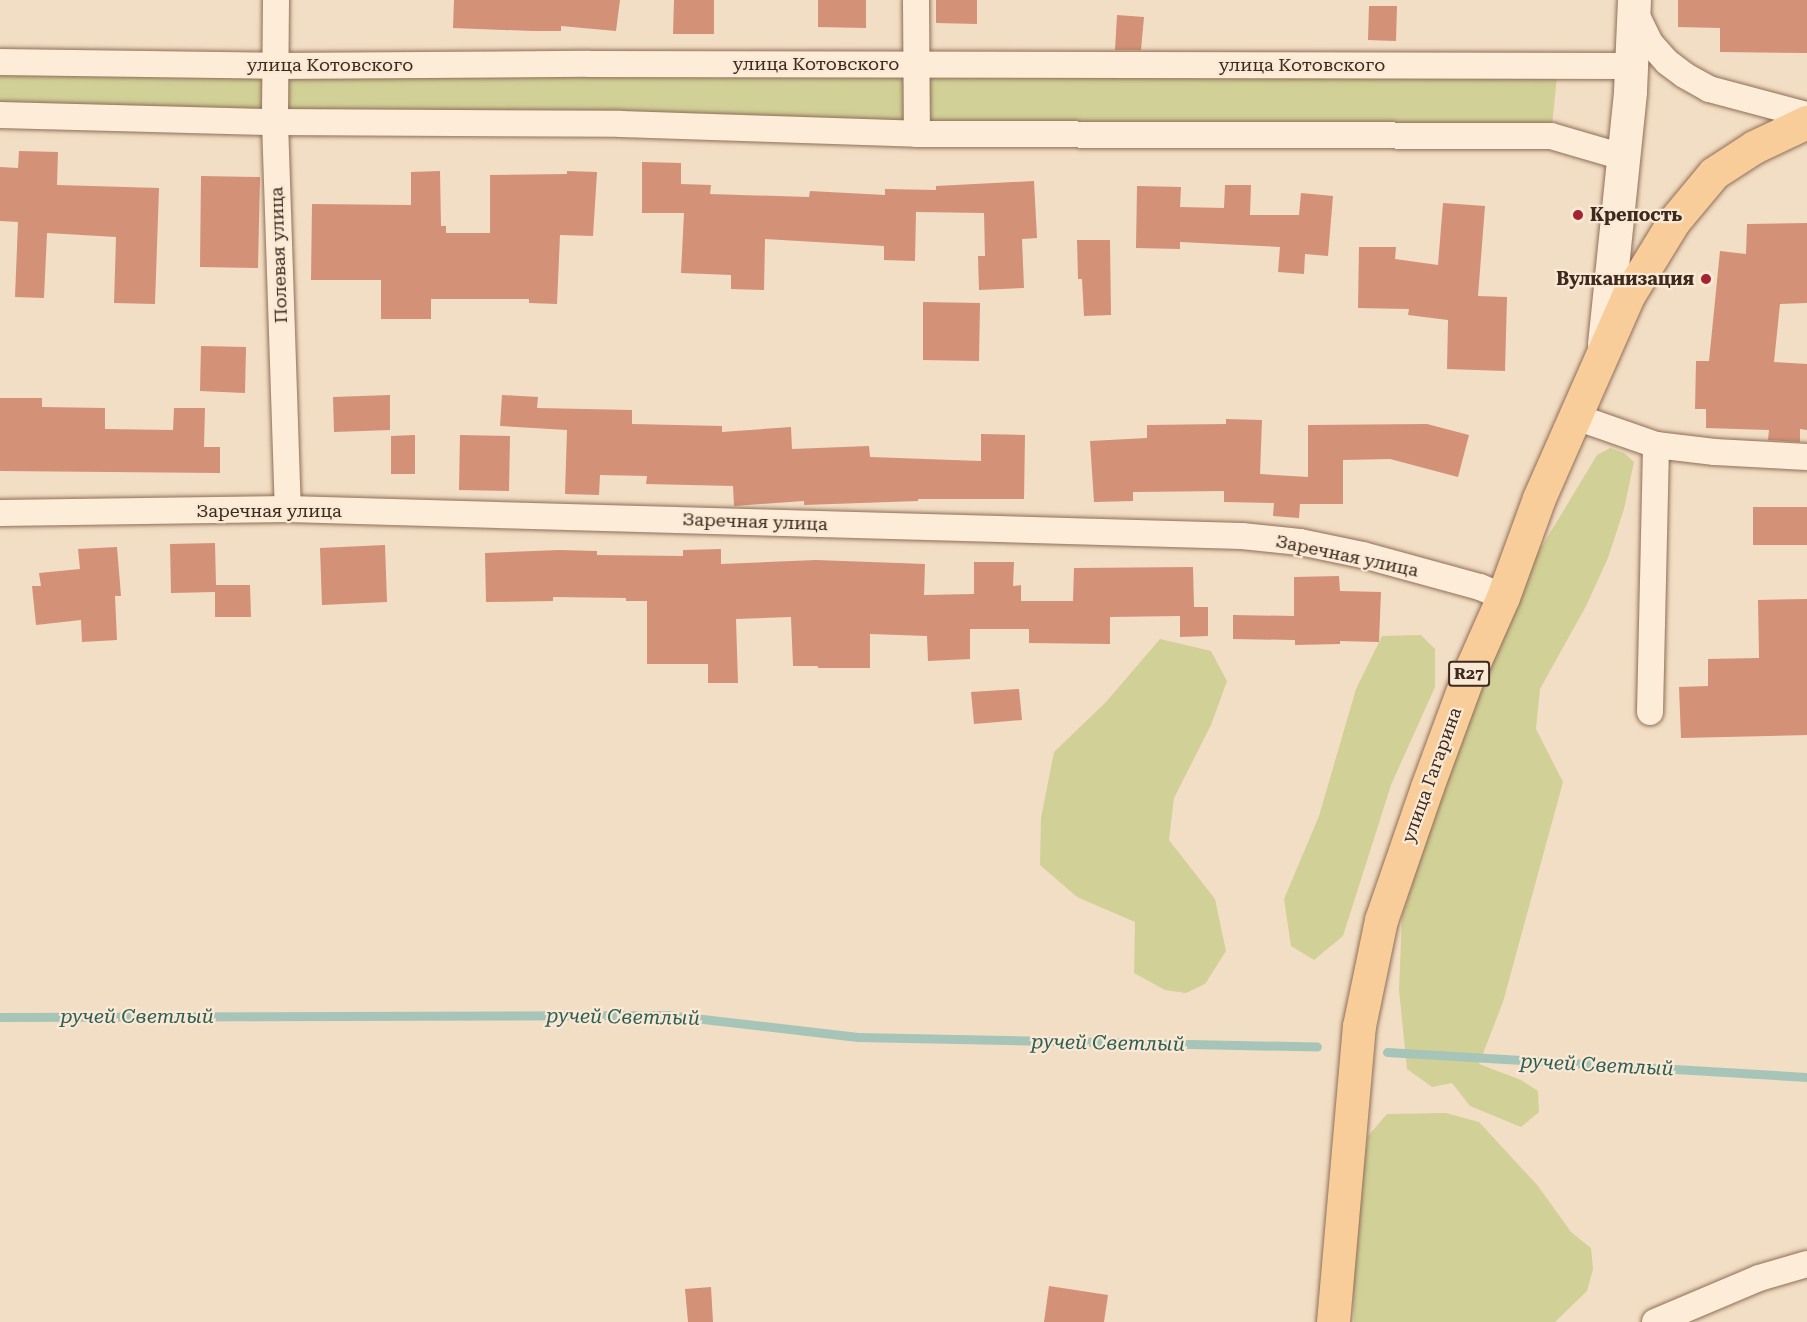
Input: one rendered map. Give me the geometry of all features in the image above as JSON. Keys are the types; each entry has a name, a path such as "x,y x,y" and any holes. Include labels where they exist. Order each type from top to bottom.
{"main road":[{"name":"улица Гагарина","path":"1333,1322 1359,1026 1370,965 1397,869 1468,676 1503,597 1539,498 1628,296 1657,247 1692,197 1714,173 1755,147 1807,122"}],"street":[{"name":"Полевая улица","path":"276,0 275,122 288,509"},
{"path":"916,0 917,134"},
{"path":"1602,358 1631,78 1634,5"},
{"path":"1634,5 1650,43 1667,62 1684,75 1709,89 1807,115"},
{"name":"улица Котовского","path":"0,62 274,66 916,64 1631,78"},
{"path":"0,115 275,122 621,123 917,134 1551,136 1623,157"},
{"path":"1576,417 1656,445 1715,452 1807,457"},
{"path":"1650,712 1656,445"},
{"name":"Заречная улица","path":"0,513 288,509 1242,536 1300,542 1363,555 1480,587 1503,597"},
{"path":"1655,1322 1759,1278 1807,1264"}],"shaded area":[{"path":"0,62 1558,66 1551,136 0,115"},
{"path":"1610,448 1624,453 1634,462 1624,509 1608,558 1586,606 1540,689 1536,729 1563,782 1503,1002 1479,1064 1521,1080 1538,1091 1539,1112 1521,1127 1470,1106 1452,1083 1432,1087 1407,1069 1399,990 1402,916 1437,804 1515,591 1597,455"},
{"path":"1421,635 1435,649 1435,687 1391,785 1343,936 1314,960 1291,946 1284,899 1319,816 1356,689 1382,636"},
{"path":"1160,639 1211,651 1227,681 1211,725 1174,798 1169,840 1215,899 1226,951 1205,984 1186,993 1165,990 1134,973 1135,922 1077,897 1040,865 1041,818 1054,752 1106,702"},
{"path":"1446,1113 1479,1122 1538,1186 1571,1232 1591,1248 1593,1269 1587,1291 1555,1322 1354,1322 1352,1257 1368,1136 1387,1114"}],"building":[{"path":"454,0 620,0 616,31 561,26 561,31 533,31 453,28"},
{"path":"674,0 714,0 714,34 673,34"},
{"path":"818,0 866,0 866,28 818,27"},
{"path":"936,0 977,0 977,24 936,23"},
{"path":"1678,0 1807,0 1807,53 1720,52 1720,28 1678,27"},
{"path":"1369,6 1397,6 1396,41 1368,40"},
{"path":"1117,15 1144,17 1141,50 1115,50"},
{"path":"19,151 58,152 57,185 159,188 155,304 114,303 116,237 47,233 44,298 15,297 18,222 0,221 0,167 18,168"},
{"path":"642,162 681,163 681,184 711,185 710,194 809,197 810,191 885,195 885,189 936,190 936,186 1034,181 1037,238 1022,239 1024,288 979,290 978,256 985,256 984,213 916,212 915,261 884,260 884,246 765,239 764,290 731,289 731,275 681,273 684,213 642,213"},
{"path":"440,171 441,226 446,226 446,233 490,233 490,175 567,174 567,171 597,172 593,236 560,235 557,304 529,303 529,299 431,299 431,319 381,319 381,280 311,280 312,204 411,205 411,172"},
{"path":"201,176 260,177 258,268 200,267"},
{"path":"1225,185 1251,185 1250,215 1299,215 1301,193 1333,196 1328,256 1305,254 1304,274 1278,272 1280,247 1180,242 1180,249 1136,248 1137,186 1181,187 1180,207 1224,208"},
{"path":"1443,203 1485,206 1478,296 1507,297 1505,371 1447,369 1448,320 1408,315 1409,309 1358,308 1359,247 1396,247 1395,259 1438,265"},
{"path":"1807,223 1807,303 1780,304 1774,362 1807,364 1807,430 1800,429 1800,442 1768,440 1769,430 1706,428 1706,409 1695,409 1696,361 1709,361 1720,251 1746,254 1747,224"},
{"path":"1077,240 1110,240 1111,315 1084,316 1082,279 1078,279"},
{"path":"923,302 980,303 979,361 923,360"},
{"path":"201,346 246,347 245,393 200,391"},
{"path":"390,395 390,430 334,432 333,397"},
{"path":"502,395 538,397 537,408 632,410 632,424 722,426 722,432 791,427 792,449 869,446 870,457 981,461 981,434 1025,435 1024,499 918,499 918,501 804,505 804,501 734,506 733,486 646,484 647,476 600,475 599,495 565,494 567,430 500,426"},
{"path":"0,398 42,398 42,407 105,408 105,429 173,430 174,408 205,408 204,447 220,447 220,473 0,471"},
{"path":"1226,419 1262,420 1260,474 1308,477 1308,425 1427,424 1469,435 1458,477 1390,459 1343,460 1343,504 1300,504 1299,518 1273,516 1274,503 1224,502 1224,491 1133,492 1133,501 1094,502 1090,441 1147,438 1147,425 1226,424"},
{"path":"415,435 415,474 391,474 391,436"},
{"path":"460,435 510,436 509,491 459,490"},
{"path":"1753,507 1807,507 1807,545 1753,545"},
{"path":"215,543 216,585 250,585 251,617 215,617 215,592 171,593 170,544"},
{"path":"385,545 387,602 322,605 320,548"},
{"path":"117,547 121,596 115,596 117,640 82,642 81,620 36,625 32,586 41,586 39,573 80,569 78,549"},
{"path":"721,549 721,564 816,560 925,564 924,595 974,594 974,562 1014,562 1013,586 1021,585 1021,601 1073,601 1074,568 1193,567 1194,607 1208,607 1208,636 1180,637 1180,616 1110,617 1110,644 1029,643 1029,629 970,629 970,659 928,661 927,636 870,634 870,668 818,668 818,666 793,666 791,617 736,619 738,683 708,683 708,664 647,664 647,601 626,601 626,598 553,597 553,601 486,602 485,553 559,550 597,551 597,555 683,556 683,550"},
{"path":"1339,576 1340,591 1381,592 1379,642 1340,641 1340,644 1295,645 1295,640 1233,639 1233,615 1294,616 1294,577"},
{"path":"1807,599 1807,735 1681,738 1679,687 1708,686 1708,659 1759,658 1758,600"},
{"path":"1019,689 1022,720 974,724 971,692"},
{"path":"1049,1286 1108,1295 1104,1322 1044,1322"},
{"path":"711,1287 713,1322 688,1322 685,1289"}],"waterway":[{"name":"ручей Светлый","path":"0,1017 668,1015 858,1037 1317,1047"},
{"name":"ручей Светлый","path":"1387,1052 1807,1077"}],"place":[{"name":"Крепость","path":"1578,215"},
{"name":"Вулканизация","path":"1706,279"}]}
